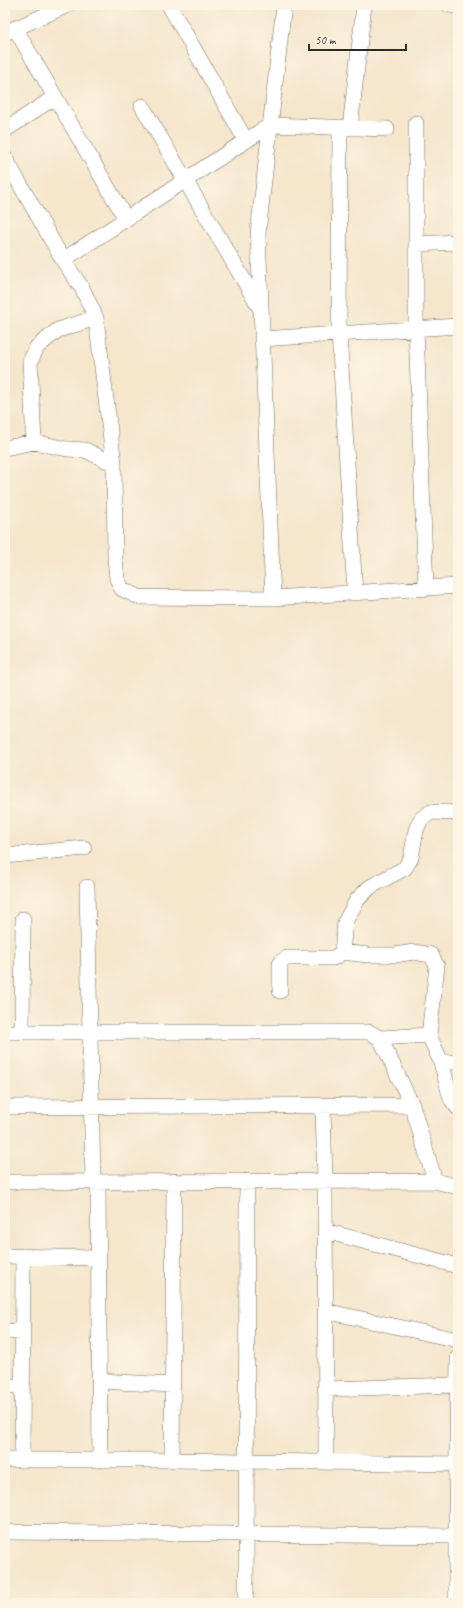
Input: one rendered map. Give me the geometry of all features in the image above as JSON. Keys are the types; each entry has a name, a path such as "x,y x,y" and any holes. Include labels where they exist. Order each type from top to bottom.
{"street":[{"path":"68,5 10,31 55,97 126,220"},
{"path":"169,5 246,141"},
{"path":"273,598 258,233 284,5"},
{"path":"355,593 339,334 345,128 364,5"},
{"path":"449,5 458,6"},
{"path":"5,130 55,97"},
{"path":"142,106 261,310"},
{"path":"416,123 416,329 426,589"},
{"path":"63,260 270,125 387,129"},
{"path":"5,158 63,260 82,288 96,318 114,464 115,558 117,579 122,589 139,597 273,598 458,586"},
{"path":"416,244 458,242"},
{"path":"34,442 30,362 37,347 58,330 96,318"},
{"path":"262,339 458,326"},
{"path":"5,448 34,442 67,449 85,450 114,464"},
{"path":"342,952 345,922 357,900 370,887 405,868 412,858 416,830 420,819 431,812 458,813"},
{"path":"5,856 84,848"},
{"path":"87,887 91,1107 98,1258 100,1460"},
{"path":"22,1032 23,919"},
{"path":"280,991 280,964 287,958 333,958 342,952 368,955 395,955 414,952 431,955 437,966 429,1035 440,1062 451,1099 458,1108"},
{"path":"5,1032 370,1032 380,1038 412,1105 435,1181"},
{"path":"380,1038 429,1035"},
{"path":"440,1062 458,1062"},
{"path":"5,1107 412,1105"},
{"path":"323,1106 325,1181 326,1462"},
{"path":"172,1460 174,1181"},
{"path":"246,1603 247,1181"},
{"path":"5,1182 435,1181 458,1187"},
{"path":"325,1231 458,1266"},
{"path":"5,1256 98,1258"},
{"path":"22,1460 23,1256"},
{"path":"325,1311 458,1340"},
{"path":"5,1331 23,1332"},
{"path":"456,1603 458,1357"},
{"path":"100,1381 172,1385"},
{"path":"325,1389 458,1385"},
{"path":"5,1386 23,1386"},
{"path":"5,1460 172,1460 457,1464"},
{"path":"5,1532 457,1536"}]}
